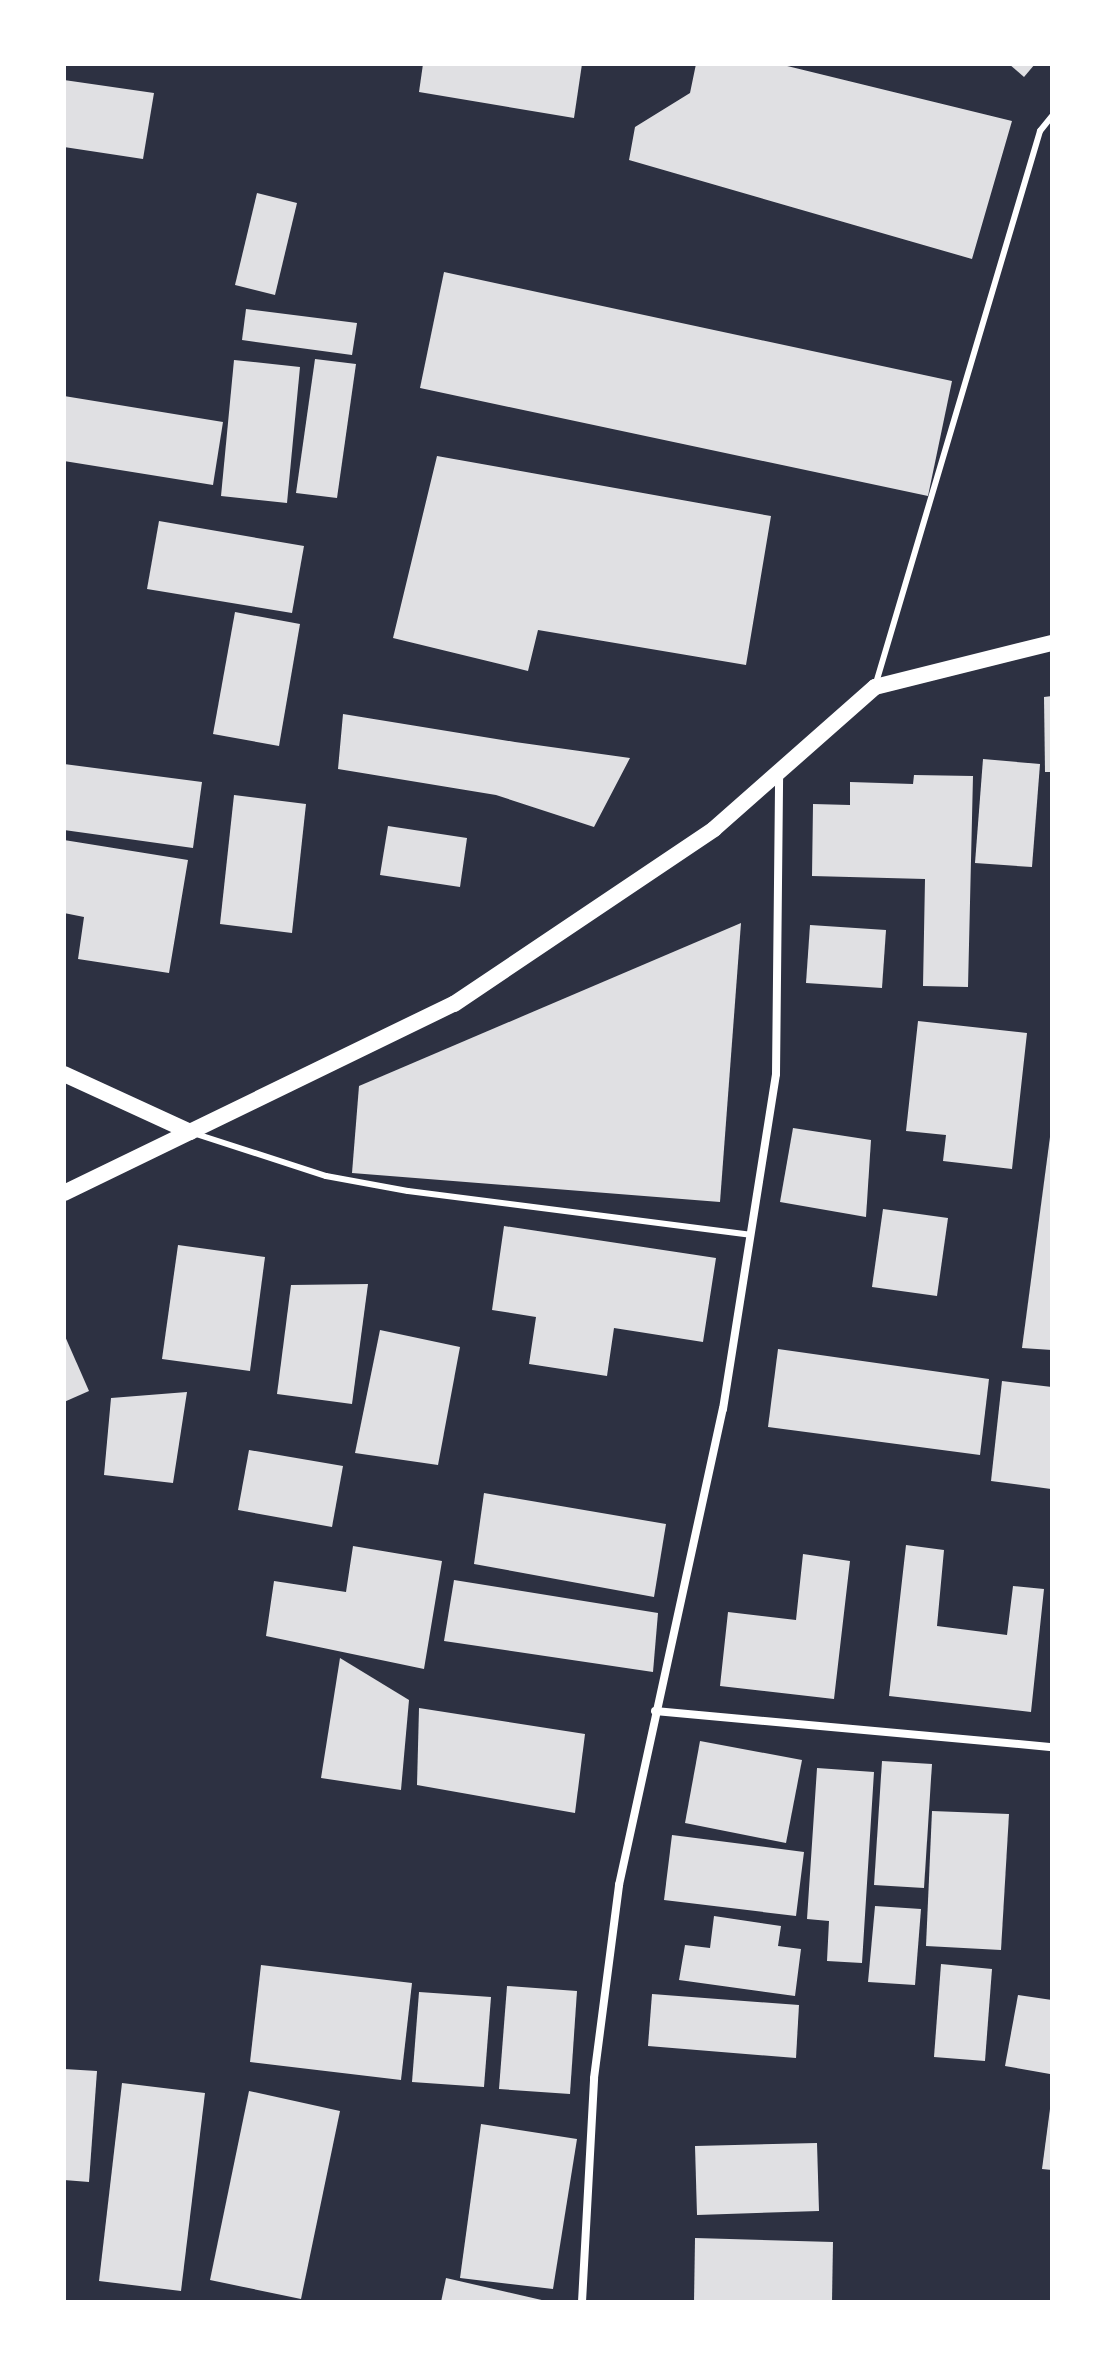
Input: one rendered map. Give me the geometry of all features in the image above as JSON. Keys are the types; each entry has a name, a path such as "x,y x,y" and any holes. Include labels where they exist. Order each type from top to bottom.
{"main road":[{"path":"64,1193 454,1004 714,829 875,687 1052,643"},
{"path":"64,1074 190,1132"}],"street":[{"path":"582,2302 594,2078 619,1885 723,1409 776,1074 779,772"},
{"path":"655,1711 1052,1747"}],"lane":[{"path":"875,687 1036,146 1052,116"},
{"path":"190,1132 340,1179 750,1235"}],"building":[{"path":"423,64 582,64 574,118 419,92"},
{"path":"696,64 779,64 1012,121 972,259 629,160 635,127 690,93"},
{"path":"1009,64 1035,64 1024,77"},
{"path":"64,80 154,93 143,159 64,147"},
{"path":"257,193 297,203 275,295 235,285"},
{"path":"444,272 952,381 928,496 420,388"},
{"path":"246,309 357,323 352,355 242,340"},
{"path":"315,359 356,364 337,498 296,493"},
{"path":"234,360 300,367 287,503 221,496"},
{"path":"64,396 223,422 213,485 64,461"},
{"path":"437,456 771,516 746,665 538,630 528,671 393,638"},
{"path":"159,521 304,546 292,613 147,589"},
{"path":"235,612 300,624 279,746 213,734"},
{"path":"1052,696 1052,772 1045,772 1044,697"},
{"path":"343,714 630,758 594,827 496,795 338,769"},
{"path":"983,759 1040,764 1032,867 975,863"},
{"path":"64,764 202,782 193,848 64,830"},
{"path":"914,775 973,776 968,987 923,986 925,879 812,876 813,804 850,805 850,782 913,784"},
{"path":"234,795 306,804 292,933 220,924"},
{"path":"388,826 467,838 460,887 380,875"},
{"path":"64,840 188,860 169,973 78,959 84,917 64,913"},
{"path":"741,923 720,1202 352,1173 359,1086"},
{"path":"810,925 886,930 882,988 806,983"},
{"path":"918,1021 1027,1033 1012,1169 943,1161 946,1135 906,1131"},
{"path":"793,1128 871,1140 866,1217 780,1202"},
{"path":"1052,1137 1052,1350 1022,1348"},
{"path":"883,1209 948,1218 937,1296 872,1287"},
{"path":"504,1226 716,1258 703,1342 614,1328 607,1376 529,1364 536,1317 492,1310"},
{"path":"178,1245 265,1257 250,1371 162,1359"},
{"path":"368,1284 352,1404 277,1394 291,1285"},
{"path":"380,1330 460,1347 438,1465 355,1453"},
{"path":"64,1334 89,1391 64,1402"},
{"path":"778,1349 989,1379 980,1455 768,1427"},
{"path":"1002,1381 1052,1387 1051,1489 991,1481"},
{"path":"187,1392 173,1483 104,1475 111,1398"},
{"path":"249,1450 343,1466 332,1527 238,1510"},
{"path":"484,1493 666,1524 654,1597 474,1564"},
{"path":"906,1545 944,1550 937,1626 1007,1635 1013,1586 1044,1589 1031,1712 889,1696"},
{"path":"353,1546 442,1561 424,1669 266,1636 274,1581 346,1592"},
{"path":"803,1554 850,1561 834,1699 720,1686 728,1612 796,1620"},
{"path":"454,1580 658,1613 653,1672 444,1641"},
{"path":"340,1658 409,1700 401,1790 321,1778"},
{"path":"419,1708 585,1734 575,1813 417,1785"},
{"path":"700,1741 802,1760 786,1843 685,1823"},
{"path":"882,1761 932,1764 924,1888 874,1885"},
{"path":"817,1768 874,1772 862,1963 827,1961 829,1921 807,1919"},
{"path":"932,1811 1009,1814 1001,1950 926,1946"},
{"path":"672,1835 804,1852 796,1916 664,1900"},
{"path":"875,1906 921,1909 915,1985 868,1982"},
{"path":"714,1916 781,1926 778,1946 801,1949 795,1996 679,1980 685,1945 710,1948"},
{"path":"941,1964 992,1969 985,2061 934,2057"},
{"path":"261,1965 412,1983 401,2080 250,2062"},
{"path":"507,1986 577,1991 570,2094 499,2089"},
{"path":"419,1992 491,1997 484,2087 412,2082"},
{"path":"652,1994 799,2005 796,2058 648,2046"},
{"path":"1018,1995 1052,2000 1050,2074 1005,2066"},
{"path":"64,2069 97,2071 89,2182 64,2180"},
{"path":"122,2083 205,2093 181,2291 99,2281"},
{"path":"249,2091 340,2111 301,2299 210,2280"},
{"path":"1052,2109 1052,2170 1042,2169"},
{"path":"481,2124 577,2139 553,2289 460,2278"},
{"path":"817,2143 819,2211 697,2215 695,2146"},
{"path":"695,2238 833,2242 832,2302 694,2302"},
{"path":"446,2278 546,2301 546,2302 441,2302"}]}
